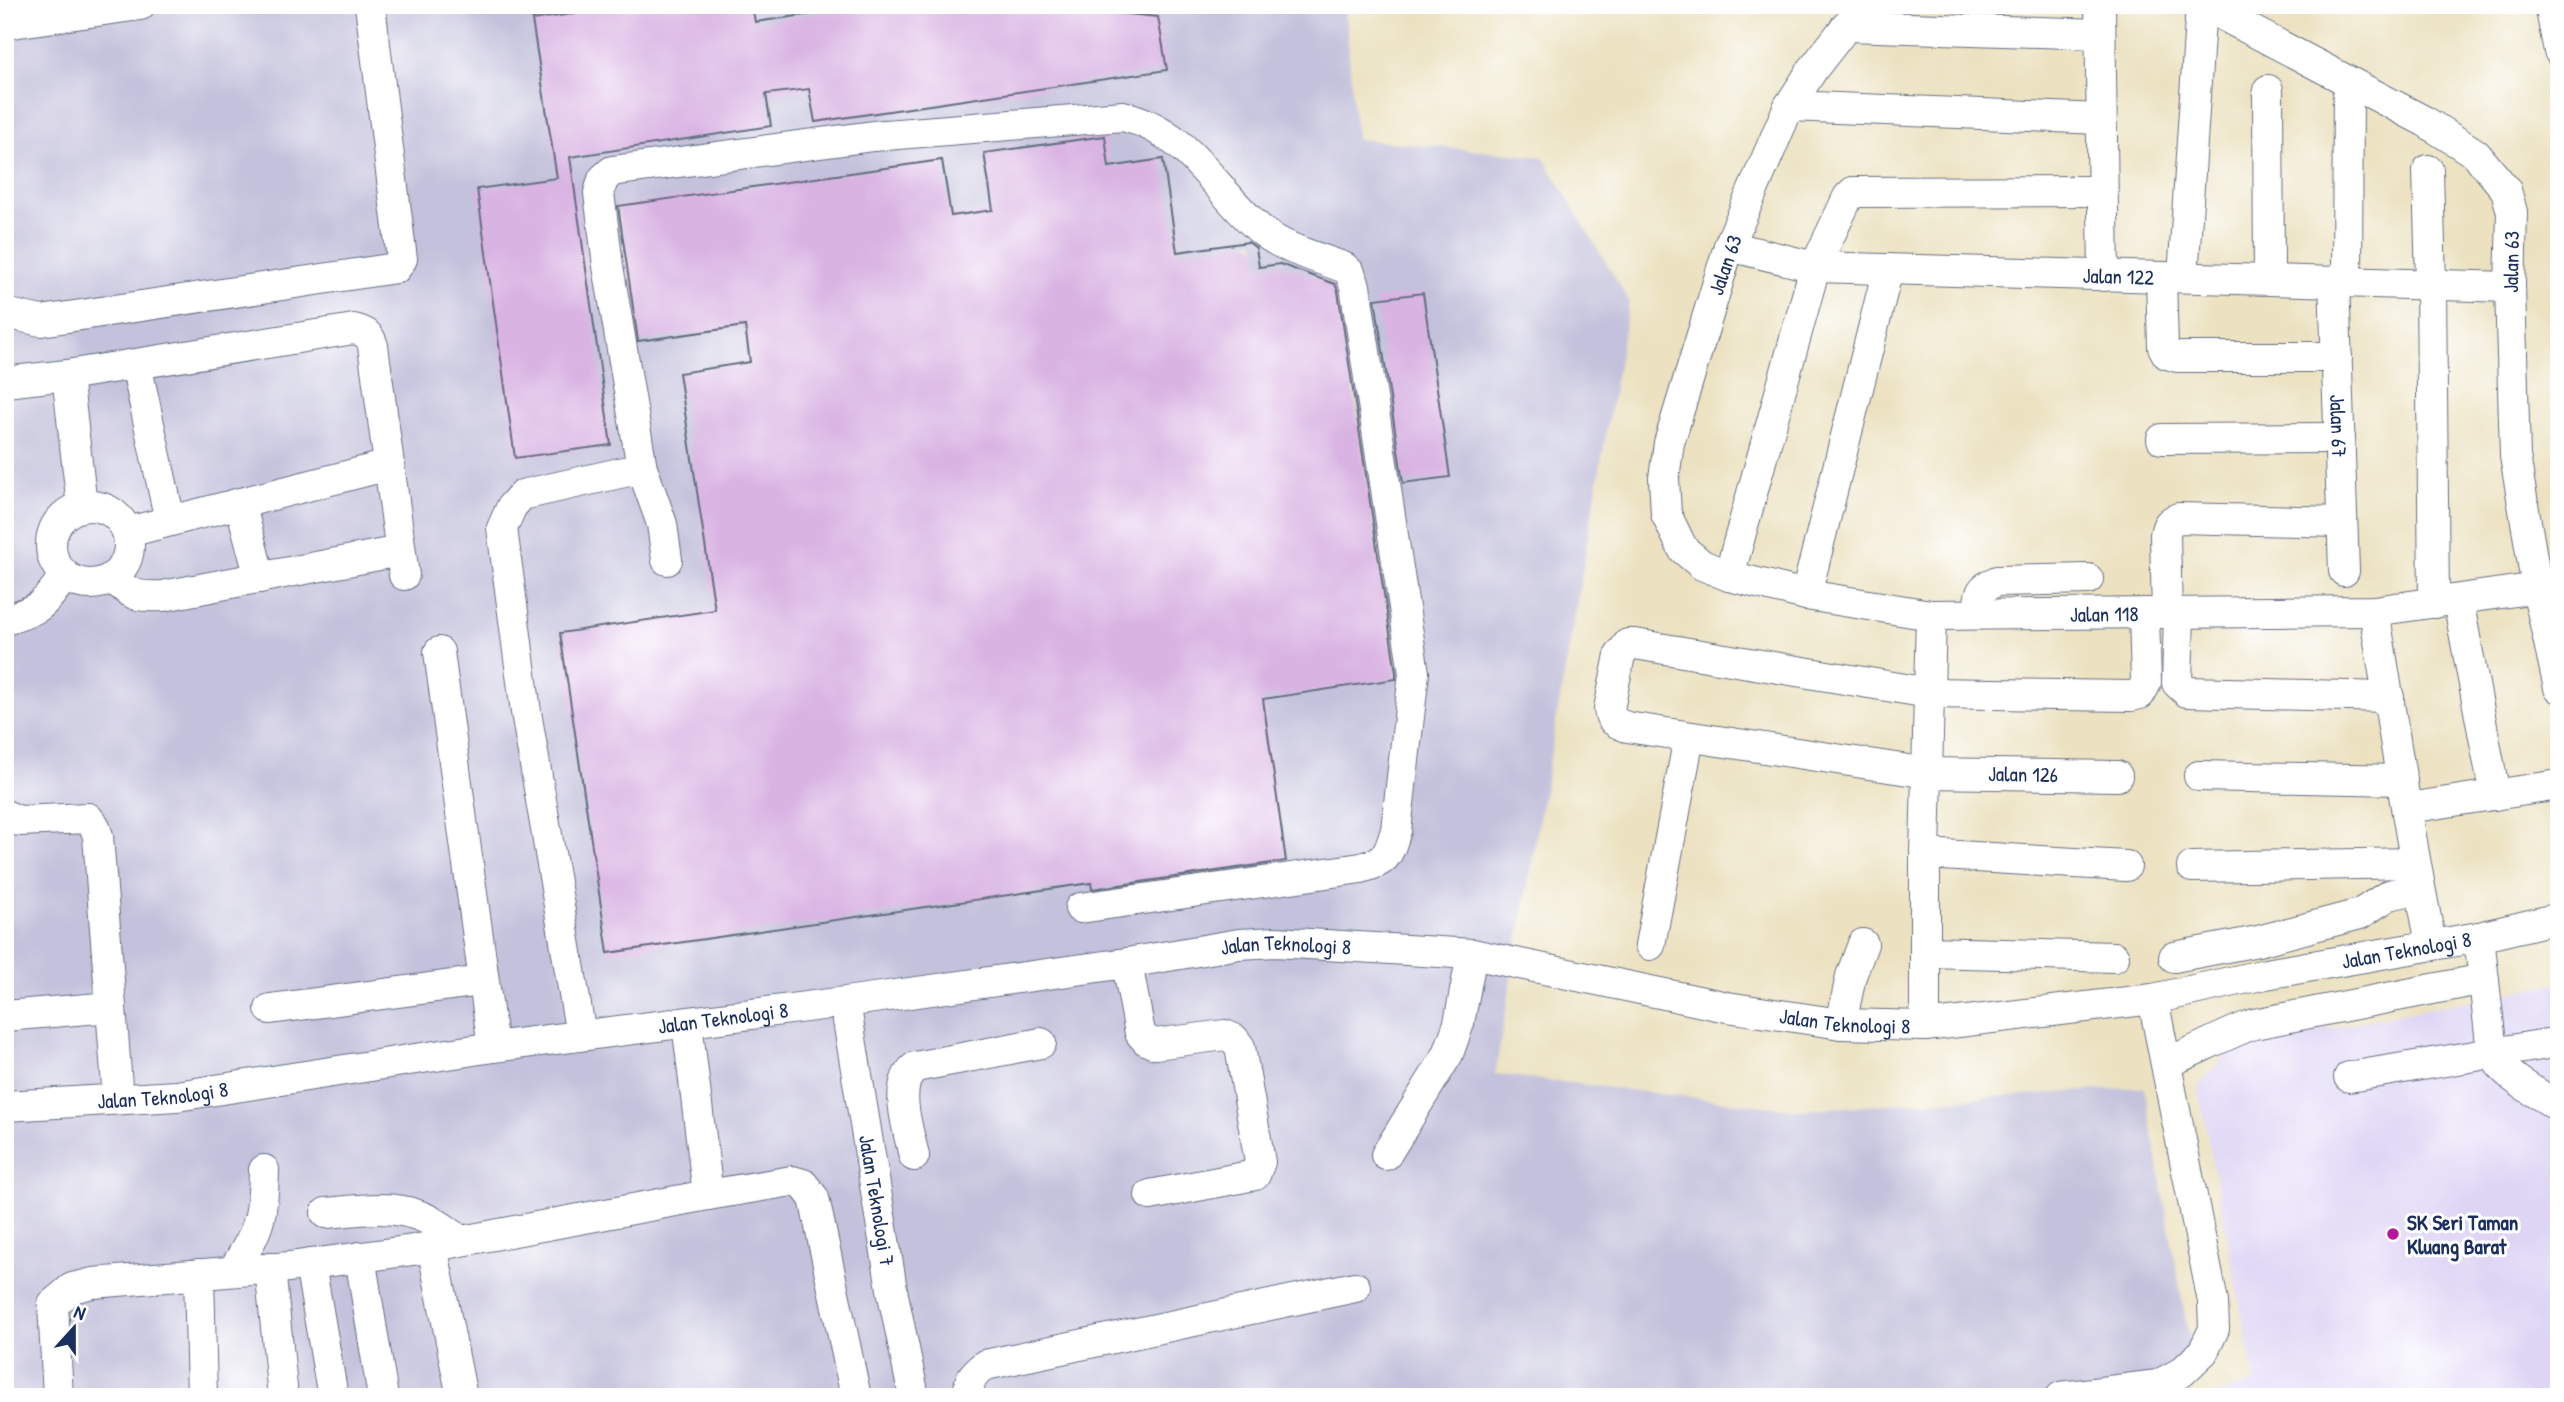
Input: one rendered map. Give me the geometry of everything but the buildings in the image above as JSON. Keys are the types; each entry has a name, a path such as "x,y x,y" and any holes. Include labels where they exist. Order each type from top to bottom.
{"street":[{"path":"5,24 140,5"},
{"path":"5,313 41,321 396,268 401,265 401,246 370,5"},
{"path":"2202,5 2163,347 2167,354 2177,357 2337,357"},
{"name":"Jalan 63","path":"2202,5 2426,122 2476,154 2506,190 2512,212 2510,287 2515,456 2537,588 2559,688"},
{"path":"2550,5 2559,51"},
{"path":"1855,16 2100,19 2104,276"},
{"name":"Jalan 63","path":"1683,549 1666,514 1664,478 1667,455 1729,246 1789,106 1813,69 1855,16"},
{"name":"Jalan 67","path":"2344,571 2337,357 2348,82"},
{"path":"2268,90 2269,279"},
{"path":"1789,106 2100,119"},
{"path":"667,560 662,524 642,468 608,266 599,193 603,179 612,171 873,136 1123,116 1144,121 1175,139 1261,230 1280,243 1345,268 1355,286 1414,673 1396,830 1388,855 1378,864 1361,868 1080,908"},
{"path":"2428,170 2446,602 2495,794"},
{"path":"1729,576 1815,267 1848,197 1853,192 2102,191"},
{"name":"Jalan 122","path":"1729,246 1815,267 2510,287"},
{"path":"1806,595 1888,270"},
{"path":"5,382 67,375 354,329 364,331 371,338 402,563 260,578 163,596 140,597 127,592 112,577"},
{"path":"136,364 170,521"},
{"path":"67,375 82,506"},
{"path":"2162,439 2340,438"},
{"path":"128,532 389,465"},
{"path":"581,1035 526,712 502,528 512,506 522,495 642,468"},
{"path":"240,503 260,578"},
{"path":"96,505 110,510 121,520 128,532 130,547 126,561 112,577 93,584 78,583 65,576 54,562 50,545 54,527 65,513 82,506 96,505"},
{"path":"2342,522 2178,518 2166,525 2164,613 2177,683 2187,692 2389,696"},
{"name":"Jalan 118","path":"1683,549 1702,565 1729,576 1806,595 1931,615 2374,611 2537,588"},
{"path":"5,620 31,613 44,604 65,576"},
{"path":"1978,614 1980,593 1986,585 1997,581 2088,579"},
{"path":"2374,611 2417,876 2431,943"},
{"path":"1929,693 2140,694 2146,683 2164,613"},
{"path":"1925,1026 1925,855 1931,615"},
{"name":"Jalan 126","path":"1929,693 1628,644 1620,655 1608,709 1609,717 1628,727 1928,772 2117,776"},
{"path":"439,652 492,1047"},
{"path":"1650,945 1689,737"},
{"path":"2199,776 2405,794 2495,794 2559,785"},
{"path":"5,815 19,821 88,818 98,835 118,1099"},
{"path":"1925,855 2126,866"},
{"path":"2192,867 2417,876"},
{"path":"2174,957 2258,941 2360,914 2417,876"},
{"name":"Jalan Teknologi 8","path":"5,1106 177,1096 492,1047 845,1002 1127,963 1239,944 1276,942 1472,954 1727,1007 1842,1024 1925,1026 2153,999 2266,974 2431,943 2479,937 2559,918"},
{"path":"2479,937 2492,1052 2496,1061 2559,1107"},
{"path":"2258,941 2266,974"},
{"path":"1842,1024 1851,976 1863,944"},
{"path":"1924,952 2114,957"},
{"path":"1386,1155 1448,1054 1460,1023 1472,954"},
{"path":"1127,963 1140,1033 1146,1040 1155,1044 1225,1035 1234,1039 1240,1047 1260,1162 1255,1175 1150,1195"},
{"path":"2165,1063 2224,1034 2254,1024 2484,979"},
{"path":"270,1009 482,981"},
{"path":"2061,1397 2158,1385 2182,1373 2203,1352 2214,1329 2213,1302 2153,999"},
{"name":"Jalan Teknologi 7","path":"845,1002 893,1295 914,1397"},
{"path":"5,1016 111,1007"},
{"path":"687,1023 708,1195"},
{"path":"2349,1077 2559,1042"},
{"path":"914,1156 902,1087 908,1073 915,1067 1041,1043"},
{"path":"863,1113 905,1108"},
{"path":"233,1271 259,1225 264,1208 264,1170"},
{"path":"58,1397 53,1304 72,1288 93,1283 270,1268 360,1257 792,1181 803,1184 814,1198 856,1397"},
{"path":"326,1213 390,1208 422,1216 441,1225 446,1243 462,1397"},
{"path":"360,1257 383,1397"},
{"path":"310,1264 333,1397"},
{"path":"270,1268 283,1397"},
{"path":"199,1274 202,1397"},
{"path":"970,1397 968,1386 973,1374 985,1365 1355,1287"}],"shaded area":[{"path":"5,5 1345,5 1356,139 1543,157 1629,301 1495,1074 1798,1110 2144,1087 2197,1383 2162,1397 5,1397","holes":["1105,136 1109,167 1163,160 1177,252 1255,241 1259,267 1280,264 1339,285 1398,679 1042,731 1065,887 609,953 560,633 715,610 679,373 750,362 745,326 637,341 617,206 942,160 951,216 993,210 985,153"]},
{"name":"SK Seri Taman Kluang Barat","path":"2559,983 2559,1397 2209,1397 2255,1382 2198,1087 2233,1047"}],"place":[{"name":"SK Seri Taman Kluang Barat","path":"2393,1234"}]}
